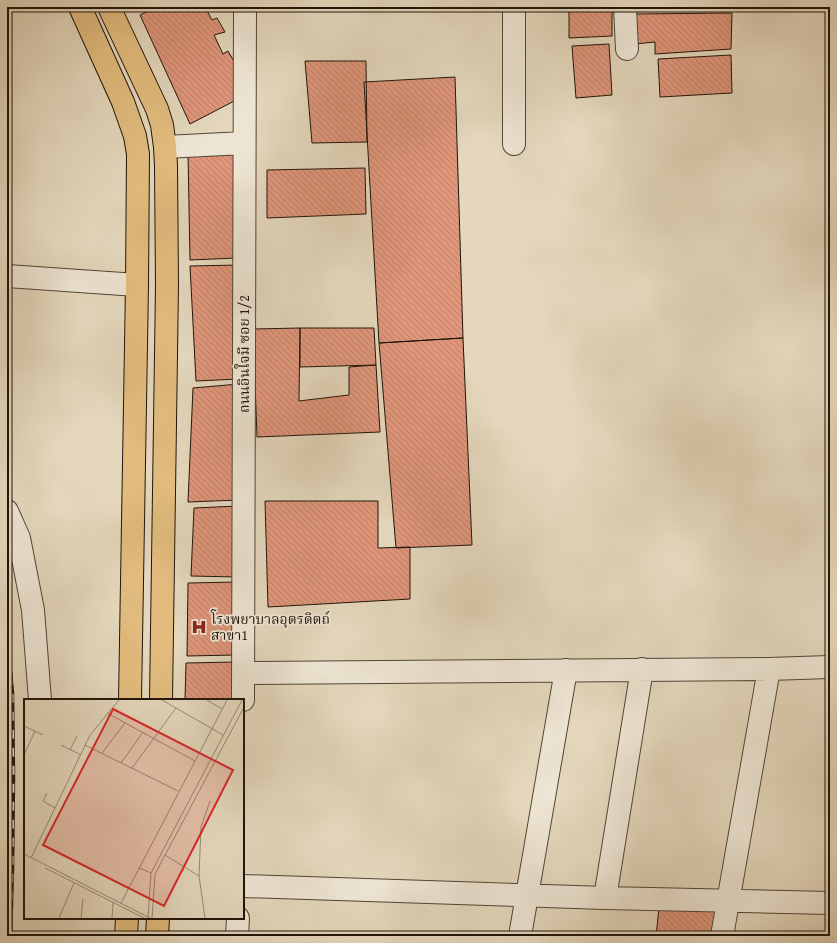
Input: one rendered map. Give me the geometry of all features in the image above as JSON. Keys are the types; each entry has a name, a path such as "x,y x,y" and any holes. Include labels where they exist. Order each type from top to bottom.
{"main road":[{"path":"80,7 123,102 135,136 138,154 138,285 130,699"},
{"path":"109,7 157,109 162,125 165,147 167,285 161,699"},
{"path":"126,919 126,936"},
{"path":"157,936 158,919"}],"street":[{"name":"ถนนอินใจมี ซอย 1/2","path":"243,699 245,7"},
{"path":"514,7 514,144"},
{"path":"625,7 627,49"},
{"path":"165,147 244,143"},
{"path":"7,276 138,285"},
{"path":"7,511 19,538 33,610 40,699"},
{"path":"244,673 769,669 830,667"},
{"path":"605,898 642,669"},
{"path":"722,936 769,669"},
{"path":"520,936 566,670"},
{"path":"244,886 605,898 830,903"},
{"path":"237,936 238,919"}],"building":[{"path":"137,7 147,7 139,11"},
{"path":"157,7 205,7 212,20 217,18 225,32 214,35 223,54 228,51 239,70 238,99 190,124 140,15"},
{"path":"569,7 612,7 612,36 569,38"},
{"path":"732,13 731,49 655,54 655,42 635,44 635,14"},
{"path":"609,44 612,95 576,98 572,46"},
{"path":"731,55 732,93 660,97 658,59"},
{"path":"305,61 366,61 367,142 312,143"},
{"path":"455,77 463,338 379,343 364,82"},
{"path":"238,148 236,258 190,260 188,152"},
{"path":"365,168 366,214 267,218 267,170"},
{"path":"239,265 239,379 196,381 190,266"},
{"path":"300,328 299,401 349,395 349,367 376,365 380,432 257,437 253,329"},
{"path":"300,328 374,328 376,365 300,367"},
{"path":"463,338 472,545 396,548 379,343"},
{"path":"239,384 239,500 188,502 193,388"},
{"path":"265,501 378,501 378,548 410,547 410,599 268,607"},
{"path":"238,506 237,577 191,576 194,508"},
{"path":"237,582 236,655 187,656 188,583"},
{"path":"236,662 235,699 185,699 186,663"},
{"path":"716,907 712,936 656,936 659,908"}],"railway":[{"path":"7,640 12,693 13,777 10,936"}],"place":[{"name":"โรงพยาบาลอุตรดิตถ์ สาขา1","path":"199,627"}]}
